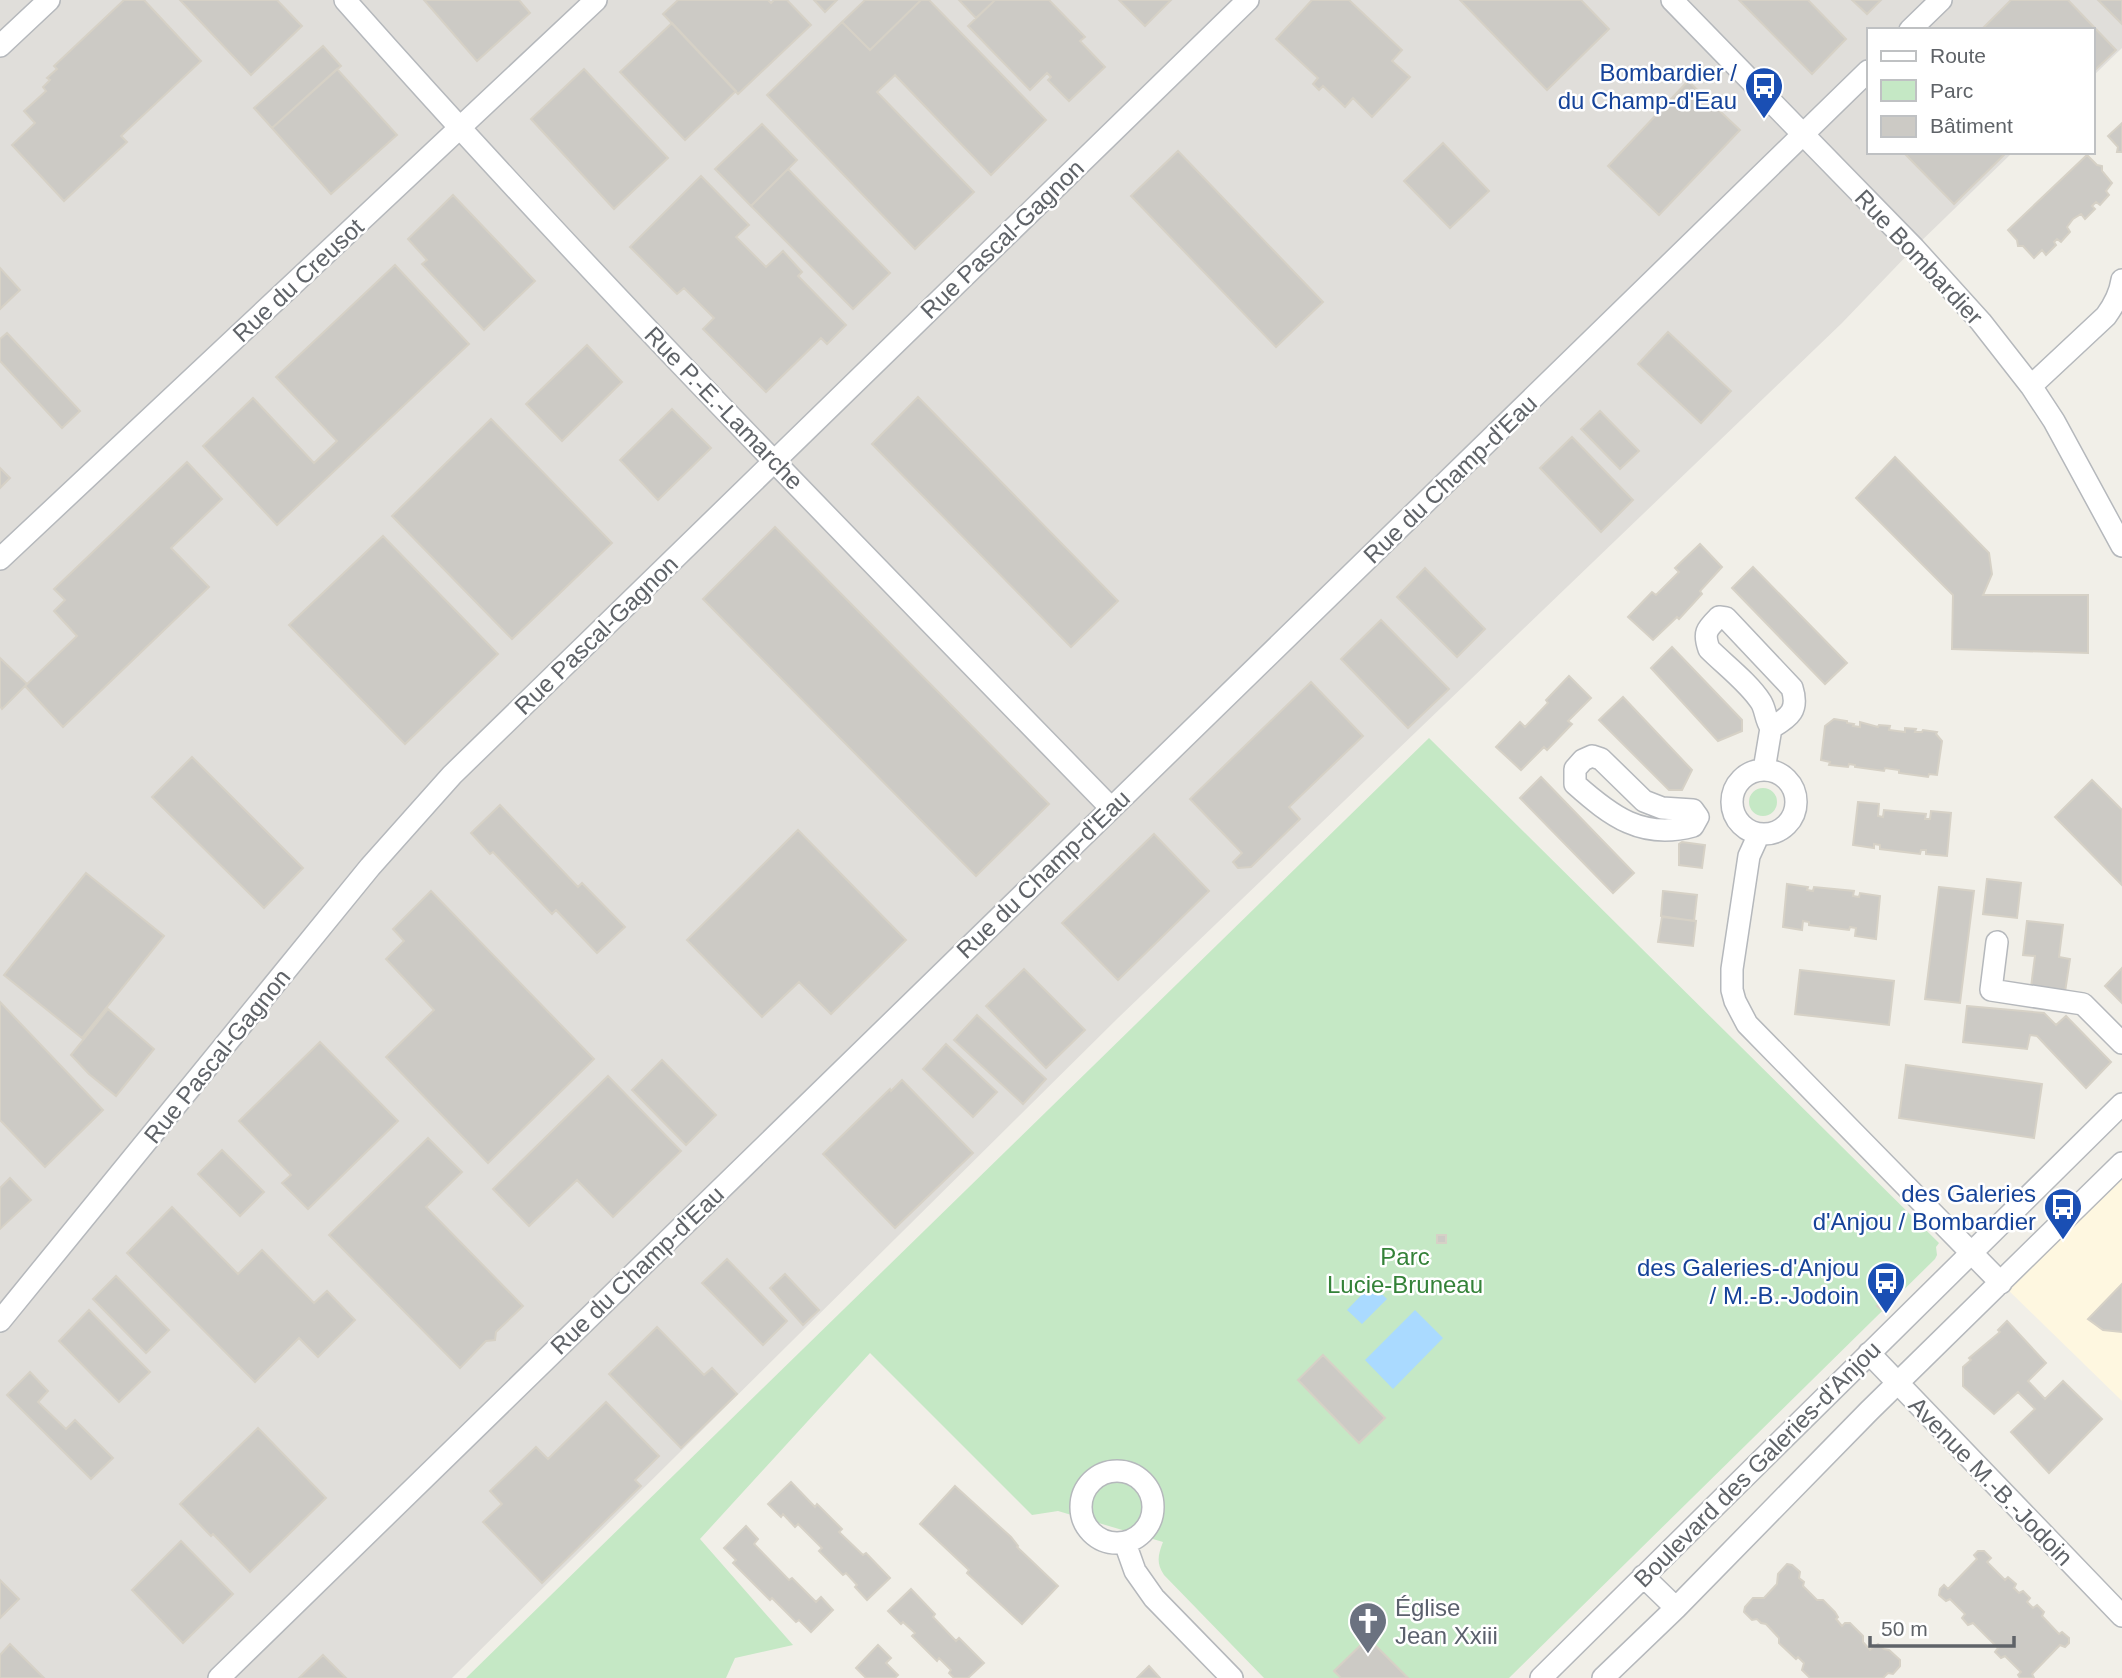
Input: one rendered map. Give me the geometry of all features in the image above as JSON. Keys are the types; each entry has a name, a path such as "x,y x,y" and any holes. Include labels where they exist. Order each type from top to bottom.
{"street":[{"path":"0,46 49,0"},
{"name":"Rue P.-E.-Lamarche","path":"345,0 459,128 773,461 1111,808"},
{"name":"Rue du Creusot","path":"0,559 596,0"},
{"name":"Rue Pascal-Gagnon","path":"0,1321 370,867 452,775 1248,0"},
{"name":"Rue Bombardier","path":"1672,0 1981,322 2031,386 2054,421 2122,546"},
{"path":"1912,28 1941,0"},
{"name":"Rue du Champ-d'Eau","path":"219,1678 1867,72"},
{"path":"2031,386 2106,316 2114,305 2122,280"},
{"path":"1764,770 1771,728 1766,721 1763,705 1756,695 1709,649 1706,639 1708,628 1718,617 1726,618 1793,688 1796,699 1793,711 1771,728"},
{"path":"1698,817 1693,810 1662,808 1644,801 1601,760 1592,756 1583,760 1575,769 1575,784 1603,809 1641,828 1681,830 1693,826 1698,817 1732,808"},
{"path":"1764,770 1783,777 1791,785 1796,805 1793,815 1782,829 1769,834 1759,834 1751,832 1739,822 1732,808 1734,790 1739,782 1746,776 1764,770"},
{"path":"1759,834 1749,856 1732,969 1732,990 1739,1013 2001,1283"},
{"path":"1997,942 1991,990 2083,1004 2122,1043"},
{"name":"Boulevard des Galeries-d'Anjou","path":"1541,1678 2122,1104"},
{"name":"Boulevard des Galeries-d'Anjou","path":"1602,1678 1676,1608 2122,1163"},
{"name":"Avenue M.-B.-Jodoin","path":"1869,1353 2119,1610"},
{"path":"1125,1543 1135,1571 1154,1598 1232,1678"},
{"path":"1643,1576 1676,1608"}],"shaded area":[{"path":"0,0 2122,0 2122,48 2094,75 2094,28 1867,28 1867,154 2011,154 1914,248 1842,323 1118,1018 452,1678 0,1678"},
{"path":"2122,1163 2122,1401 2001,1283"}],"green space":[{"name":"Parc Lucie-Bruneau","path":"1429,738 1939,1243 1935,1259 1509,1678 1264,1678 1164,1575 1159,1559 1163,1542 1058,1511 1032,1515 870,1353 700,1539 793,1645 735,1658 726,1678 466,1678"},
{"path":"1763,788 1773,792 1777,802 1773,812 1763,816 1753,812 1749,802 1753,792"}],"water":[{"path":"1372,1284 1387,1299 1362,1324 1347,1310"},
{"path":"1415,1310 1443,1338 1393,1389 1365,1360"}],"building":[{"path":"124,0 144,0 201,61 121,136 127,142 64,201 12,145 35,123 24,111 46,91 43,87 50,80 47,78 57,69 54,66"},
{"path":"180,0 277,0 302,26 251,75"},
{"path":"424,0 519,0 530,13 477,61"},
{"path":"678,0 768,0 771,3 774,0 787,0 811,25 738,94 663,14"},
{"path":"814,0 837,0 825,12"},
{"path":"865,0 921,0 870,50 842,22"},
{"path":"921,0 929,0 1046,120 991,175 895,75 877,92 974,192 915,249 767,95 842,22 870,50"},
{"path":"959,0 995,0 976,18"},
{"path":"995,0 1049,0 1085,37 1080,41 1105,67 1069,101 1048,80 1051,77 1047,73 1030,90 968,26"},
{"path":"1119,0 1171,0 1145,26"},
{"path":"1312,0 1349,0 1402,50 1392,61 1410,77 1372,117 1353,98 1345,107 1323,86 1319,90 1313,84 1318,78 1276,39"},
{"path":"1460,0 1581,0 1609,29 1547,90"},
{"path":"1739,0 1808,0 1846,39 1812,74"},
{"path":"1852,0 1881,0 1867,14"},
{"path":"2011,0 2068,0 2116,50 2094,71 2094,28 1983,28"},
{"path":"2098,0 2122,0 2122,24"},
{"path":"672,23 736,91 685,140 620,72"},
{"path":"323,46 341,66 272,128 254,108"},
{"path":"337,69 397,135 331,194 272,128"},
{"path":"584,69 668,158 614,209 531,119"},
{"path":"1688,81 1740,130 1659,215 1608,166"},
{"path":"2122,123 2122,152 2117,152 2118,147 2108,136"},
{"path":"762,124 797,160 751,206 715,169"},
{"path":"1443,143 1489,191 1450,228 1404,181"},
{"path":"1178,151 1323,302 1276,347 1131,196"},
{"path":"1905,154 2005,154 1954,204"},
{"path":"2087,155 2097,165 2102,166 2102,171 2112,183 2106,191 2109,195 2100,205 2096,202 2092,206 2095,209 2085,219 2081,214 2073,219 2067,227 2070,232 2061,242 2057,239 2054,242 2056,245 2046,255 2042,250 2034,258 2023,246 2018,246 2017,240 2008,230"},
{"path":"788,169 890,273 853,309 751,206"},
{"path":"701,176 749,225 736,237 766,267 783,251 802,272 798,276 846,325 827,344 821,338 766,392 703,329 714,318 684,288 677,294 630,247"},
{"path":"453,195 535,281 484,330 422,264 427,260 408,239"},
{"path":"395,265 469,344 277,525 203,446 253,398 314,463 337,441 276,377"},
{"path":"0,268 20,290 0,309"},
{"path":"1668,332 1731,391 1701,423 1638,364"},
{"path":"7,333 80,411 62,428 0,361 0,339"},
{"path":"587,345 622,382 562,441 526,404"},
{"path":"918,397 1118,601 1071,647 872,444"},
{"path":"672,409 711,448 658,500 620,460"},
{"path":"1600,411 1639,451 1620,469 1581,429"},
{"path":"491,419 612,543 512,639 392,516"},
{"path":"1572,437 1633,500 1601,532 1540,468"},
{"path":"1895,457 1989,553 1992,574 1983,595 2088,595 2088,653 1952,649 1953,595 1856,498"},
{"path":"187,462 222,499 171,548 209,587 63,727 25,686 77,636 54,611 65,600 54,589"},
{"path":"0,468 10,478 0,488"},
{"path":"775,527 1049,804 976,876 703,599"},
{"path":"383,536 498,654 405,744 289,625"},
{"path":"1700,544 1722,567 1679,619 1677,617 1653,640 1628,617 1652,592 1656,595 1679,572 1675,568"},
{"path":"1753,567 1847,663 1825,684 1732,588"},
{"path":"1425,568 1485,629 1457,657 1397,597"},
{"path":"1381,620 1449,689 1408,728 1341,659"},
{"path":"1672,647 1742,720 1742,731 1718,741 1651,668"},
{"path":"0,658 27,684 2,709 0,706"},
{"path":"1569,676 1591,698 1568,721 1572,724 1547,750 1544,747 1521,770 1496,747 1520,722 1525,727"},
{"path":"1311,682 1363,736 1289,807 1300,819 1251,867 1238,868 1233,862 1242,853 1190,799"},
{"path":"1623,697 1692,770 1682,790 1669,790 1599,720"},
{"path":"1834,719 1860,727 1860,722 1878,727 1890,726 1889,730 1905,732 1905,728 1916,729 1915,732 1937,732 1942,741 1937,775 1929,774 1928,777 1899,773 1899,770 1885,768 1884,771 1849,764 1848,767 1829,765 1830,762 1821,760 1825,726"},
{"path":"192,757 303,868 264,908 152,797"},
{"path":"1541,777 1634,873 1613,893 1520,798"},
{"path":"2092,780 2122,810 2122,885 2055,817"},
{"path":"1858,802 1879,804 1878,816 1883,817 1884,810 1926,814 1925,819 1930,819 1931,811 1951,813 1947,856 1926,854 1926,850 1921,850 1920,854 1880,849 1880,845 1874,844 1874,848 1853,845"},
{"path":"500,805 578,887 582,883 625,927 597,953 556,910 552,914 493,852 490,854 471,833"},
{"path":"798,830 906,940 831,1014 799,982 762,1017 687,940"},
{"path":"1154,834 1209,891 1118,980 1062,923"},
{"path":"1682,842 1705,845 1702,868 1679,865 1679,844"},
{"path":"86,873 164,936 82,1038 4,975"},
{"path":"1987,879 2021,883 2017,918 1983,914"},
{"path":"1787,884 1808,887 1807,890 1813,891 1814,887 1854,891 1853,896 1859,897 1860,893 1880,896 1876,939 1855,936 1856,928 1850,927 1849,930 1809,925 1809,922 1803,921 1802,930 1783,927"},
{"path":"1939,887 1974,891 1960,1003 1925,999"},
{"path":"431,891 594,1059 488,1163 386,1057 434,1010 386,959 404,941 393,929"},
{"path":"1663,891 1697,895 1694,921 1661,916"},
{"path":"1662,917 1696,921 1693,946 1658,942"},
{"path":"2027,921 2063,925 2059,957 2070,959 2065,992 2031,987 2035,956 2023,955"},
{"path":"2122,968 2122,1003 2105,986"},
{"path":"1024,969 1085,1030 1046,1068 986,1006"},
{"path":"1800,970 1894,981 1889,1025 1795,1014"},
{"path":"0,1002 103,1110 45,1167 0,1120"},
{"path":"1967,1006 2044,1013 2056,1025 2066,1016 2111,1062 2086,1088 2037,1036 2030,1035 2027,1049 1963,1042"},
{"path":"108,1009 154,1049 116,1096 71,1055"},
{"path":"977,1015 1046,1079 1023,1104 954,1040"},
{"path":"320,1042 398,1121 308,1209 282,1183 291,1175 239,1121"},
{"path":"946,1044 997,1092 973,1117 923,1069"},
{"path":"662,1060 716,1115 686,1145 632,1090"},
{"path":"1906,1065 2042,1084 2034,1138 1899,1118"},
{"path":"608,1076 681,1151 613,1217 577,1180 529,1226 493,1189"},
{"path":"902,1080 973,1153 895,1228 823,1154"},
{"path":"428,1138 462,1172 426,1207 523,1306 496,1332 495,1340 486,1341 460,1368 329,1235"},
{"path":"222,1150 264,1192 240,1216 198,1174"},
{"path":"10,1178 31,1200 0,1229 0,1188"},
{"path":"172,1207 238,1274 262,1250 314,1303 327,1291 355,1320 318,1357 299,1338 255,1382 127,1253"},
{"path":"1437,1235 1446,1235 1446,1243 1437,1243"},
{"path":"727,1259 787,1321 763,1345 702,1283"},
{"path":"785,1274 819,1310 803,1325 770,1288"},
{"path":"116,1276 169,1330 146,1353 93,1299"},
{"path":"2122,1284 2122,1332 2103,1330 2088,1319"},
{"path":"1885,1299 1890,1304 1883,1311 1877,1306"},
{"path":"89,1310 150,1372 119,1402 59,1341"},
{"path":"2007,1321 2046,1363 2028,1381 2045,1399 2063,1381 2102,1419 2049,1473 2011,1432 2035,1409 2018,1392 1994,1414 1963,1386 1963,1367 1971,1360 1969,1358 2000,1332 1998,1330"},
{"path":"657,1327 704,1375 712,1368 737,1394 681,1448 609,1374"},
{"path":"1323,1355 1385,1418 1359,1443 1298,1380"},
{"path":"30,1372 48,1391 38,1402 66,1429 75,1420 113,1458 91,1479 7,1395"},
{"path":"606,1402 659,1456 635,1480 641,1486 542,1583 483,1522 502,1504 490,1491 536,1447 548,1459"},
{"path":"258,1428 326,1498 250,1572 180,1504"},
{"path":"791,1482 815,1507 817,1504 842,1529 839,1532 863,1555 866,1553 890,1578 867,1600 855,1587 857,1585 819,1551 822,1548 798,1524 795,1527 783,1514 781,1517 768,1504"},
{"path":"955,1486 1011,1537 1017,1547 1058,1586 1022,1624 920,1524"},
{"path":"746,1526 758,1539 754,1544 789,1580 792,1578 816,1602 821,1597 833,1610 811,1632 799,1620 796,1622 772,1598 770,1600 733,1563 736,1560 724,1548"},
{"path":"181,1541 233,1594 183,1643 132,1590"},
{"path":"1978,1551 1984,1551 1991,1558 1987,1562 2005,1580 2008,1577 2016,1584 2014,1588 2019,1593 2023,1591 2030,1598 2027,1602 2033,1608 2037,1605 2044,1612 2042,1616 2059,1634 2062,1632 2069,1638 2065,1647 2060,1645 2032,1674 2034,1678 2020,1678 2018,1675 2021,1672 2005,1656 2001,1658 1995,1652 1998,1648 1973,1623 1968,1625 1962,1618 1965,1614 1950,1599 1946,1601 1939,1595 1944,1585 1948,1589 1977,1559 1974,1555"},
{"path":"1787,1564 1800,1572 1799,1578 1804,1582 1803,1586 1835,1612 1838,1617 1836,1619 1842,1626 1850,1623 1863,1636 1863,1642 1870,1650 1878,1644 1900,1660 1900,1666 1893,1674 1888,1673 1883,1678 1810,1678 1802,1670 1804,1663 1779,1643 1779,1638 1766,1624 1757,1619 1752,1620 1744,1612 1753,1598 1764,1598 1777,1584 1778,1574"},
{"path":"0,1580 19,1599 0,1618"},
{"path":"911,1589 956,1641 959,1638 984,1663 968,1678 954,1678 949,1673 951,1670 939,1658 937,1661 912,1636 915,1633 888,1611"},
{"name":"Église Jean Xxiii","path":"1368,1638 1408,1678 1341,1678 1334,1671"},
{"path":"10,1644 44,1678 0,1678 0,1655"},
{"path":"878,1645 891,1658 886,1663 898,1675 895,1678 866,1678 856,1668"},
{"path":"323,1655 346,1678 299,1678"},
{"path":"1149,1666 1160,1678 1137,1678"}],"place":[{"name":"Bombardier / du Champ-d'Eau","path":"1764,120"},
{"name":"des Galeries d'Anjou / Bombardier","path":"2063,1241"},
{"name":"des Galeries-d'Anjou / M.-B.-Jodoin","path":"1886,1315"},
{"name":"Église Jean Xxiii","path":"1368,1655"}]}
